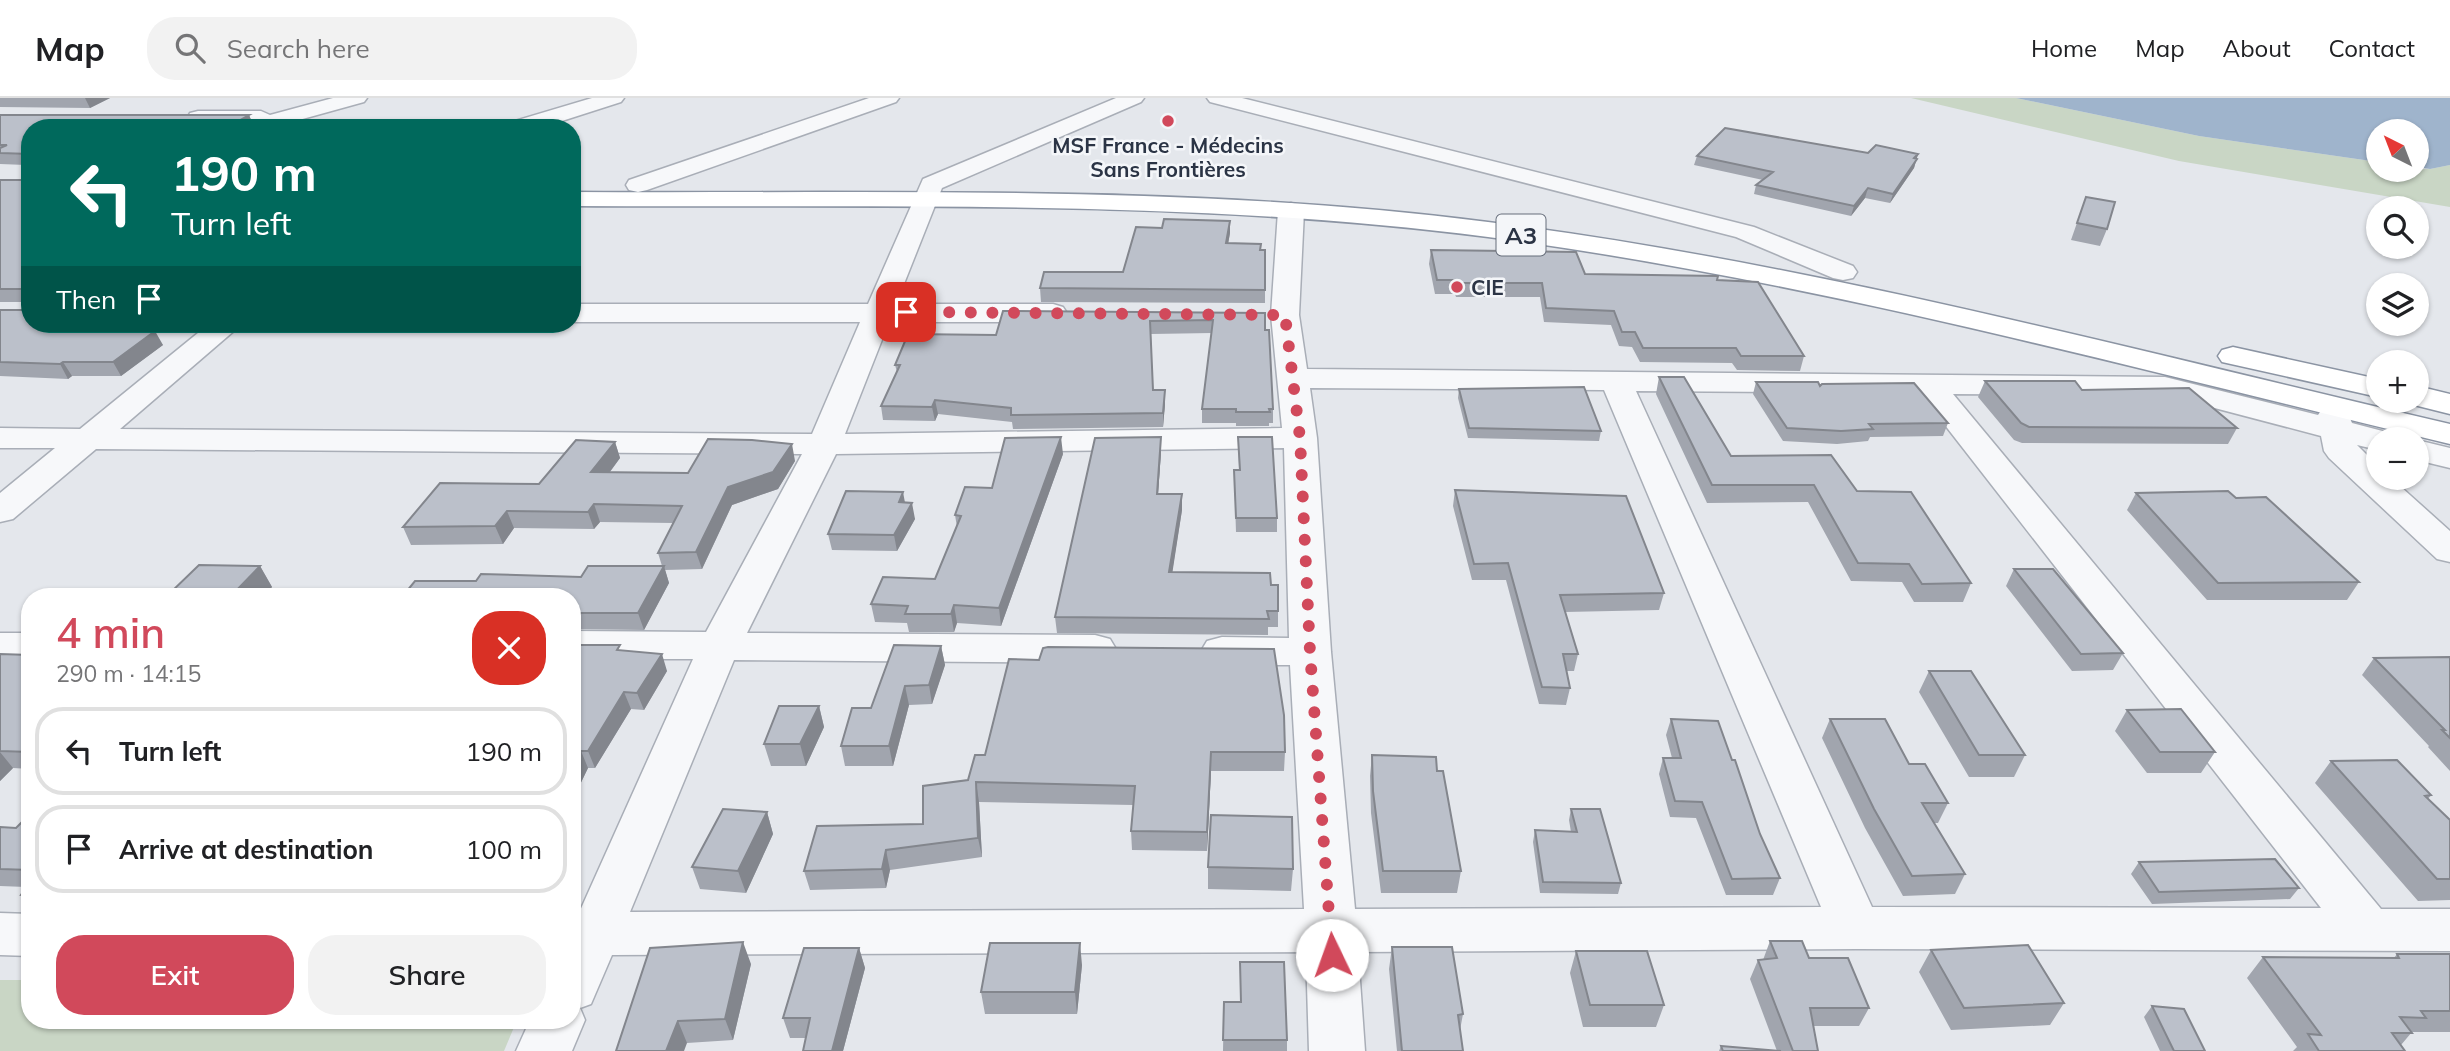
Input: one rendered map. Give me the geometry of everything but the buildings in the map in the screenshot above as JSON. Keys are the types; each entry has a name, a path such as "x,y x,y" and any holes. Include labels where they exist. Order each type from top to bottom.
{"highway":[{"name":"A3","path":"581,185 928,193 1296,195 1427,206 1626,232 1843,272 2158,340"},
{"name":"A3","path":"581,199 928,193 1291,211 1415,221 1626,250 1837,291 2334,418 2450,434"},
{"path":"2212,352 2366,385"},
{"path":"2429,399 2450,404"}],"street":[{"path":"218,98 261,119"},
{"path":"283,119 357,98"},
{"path":"545,119 614,98"},
{"path":"638,185 889,98"},
{"path":"1134,98 928,193 824,443 720,645 584,934 1856,928 2450,930"},
{"path":"1217,98 1745,232 1843,272"},
{"path":"178,118 196,119"},
{"path":"1291,211 1271,315 1295,379 1337,1051"},
{"path":"581,313 1075,313"},
{"path":"0,511 216,333"},
{"path":"1295,379 2165,386 2334,418 2366,434"},
{"path":"1615,380 1856,928"},
{"path":"1928,383 2367,929"},
{"path":"2334,418 2341,451 2450,551"},
{"path":"0,438 824,443 1300,438"},
{"path":"2429,453 2450,458"},
{"path":"581,645 1132,650"},
{"path":"0,647 21,647"},
{"path":"1186,650 1310,652"},
{"path":"0,934 21,935"},
{"path":"544,1051 554,1029"}],"green space":[{"path":"1911,98 2016,98 2199,136 2366,160 2366,182 2429,182 2429,169 2450,165 2450,207 2429,203 2429,196 2385,196 2179,161"},
{"path":"0,980 21,980 21,1029 513,1029 504,1051 0,1051"}],"water":[{"path":"2016,98 2450,98 2450,165 2430,169 2429,119 2366,119 2366,160 2199,136"}],"place":[{"name":"MSF France - Médecins Sans Frontières","path":"1168,121"},
{"name":"CIE","path":"1457,287"}],"route":[{"path":"906,312 1285,315 1295,379 1300,438 1310,652 1332,955"}]}
